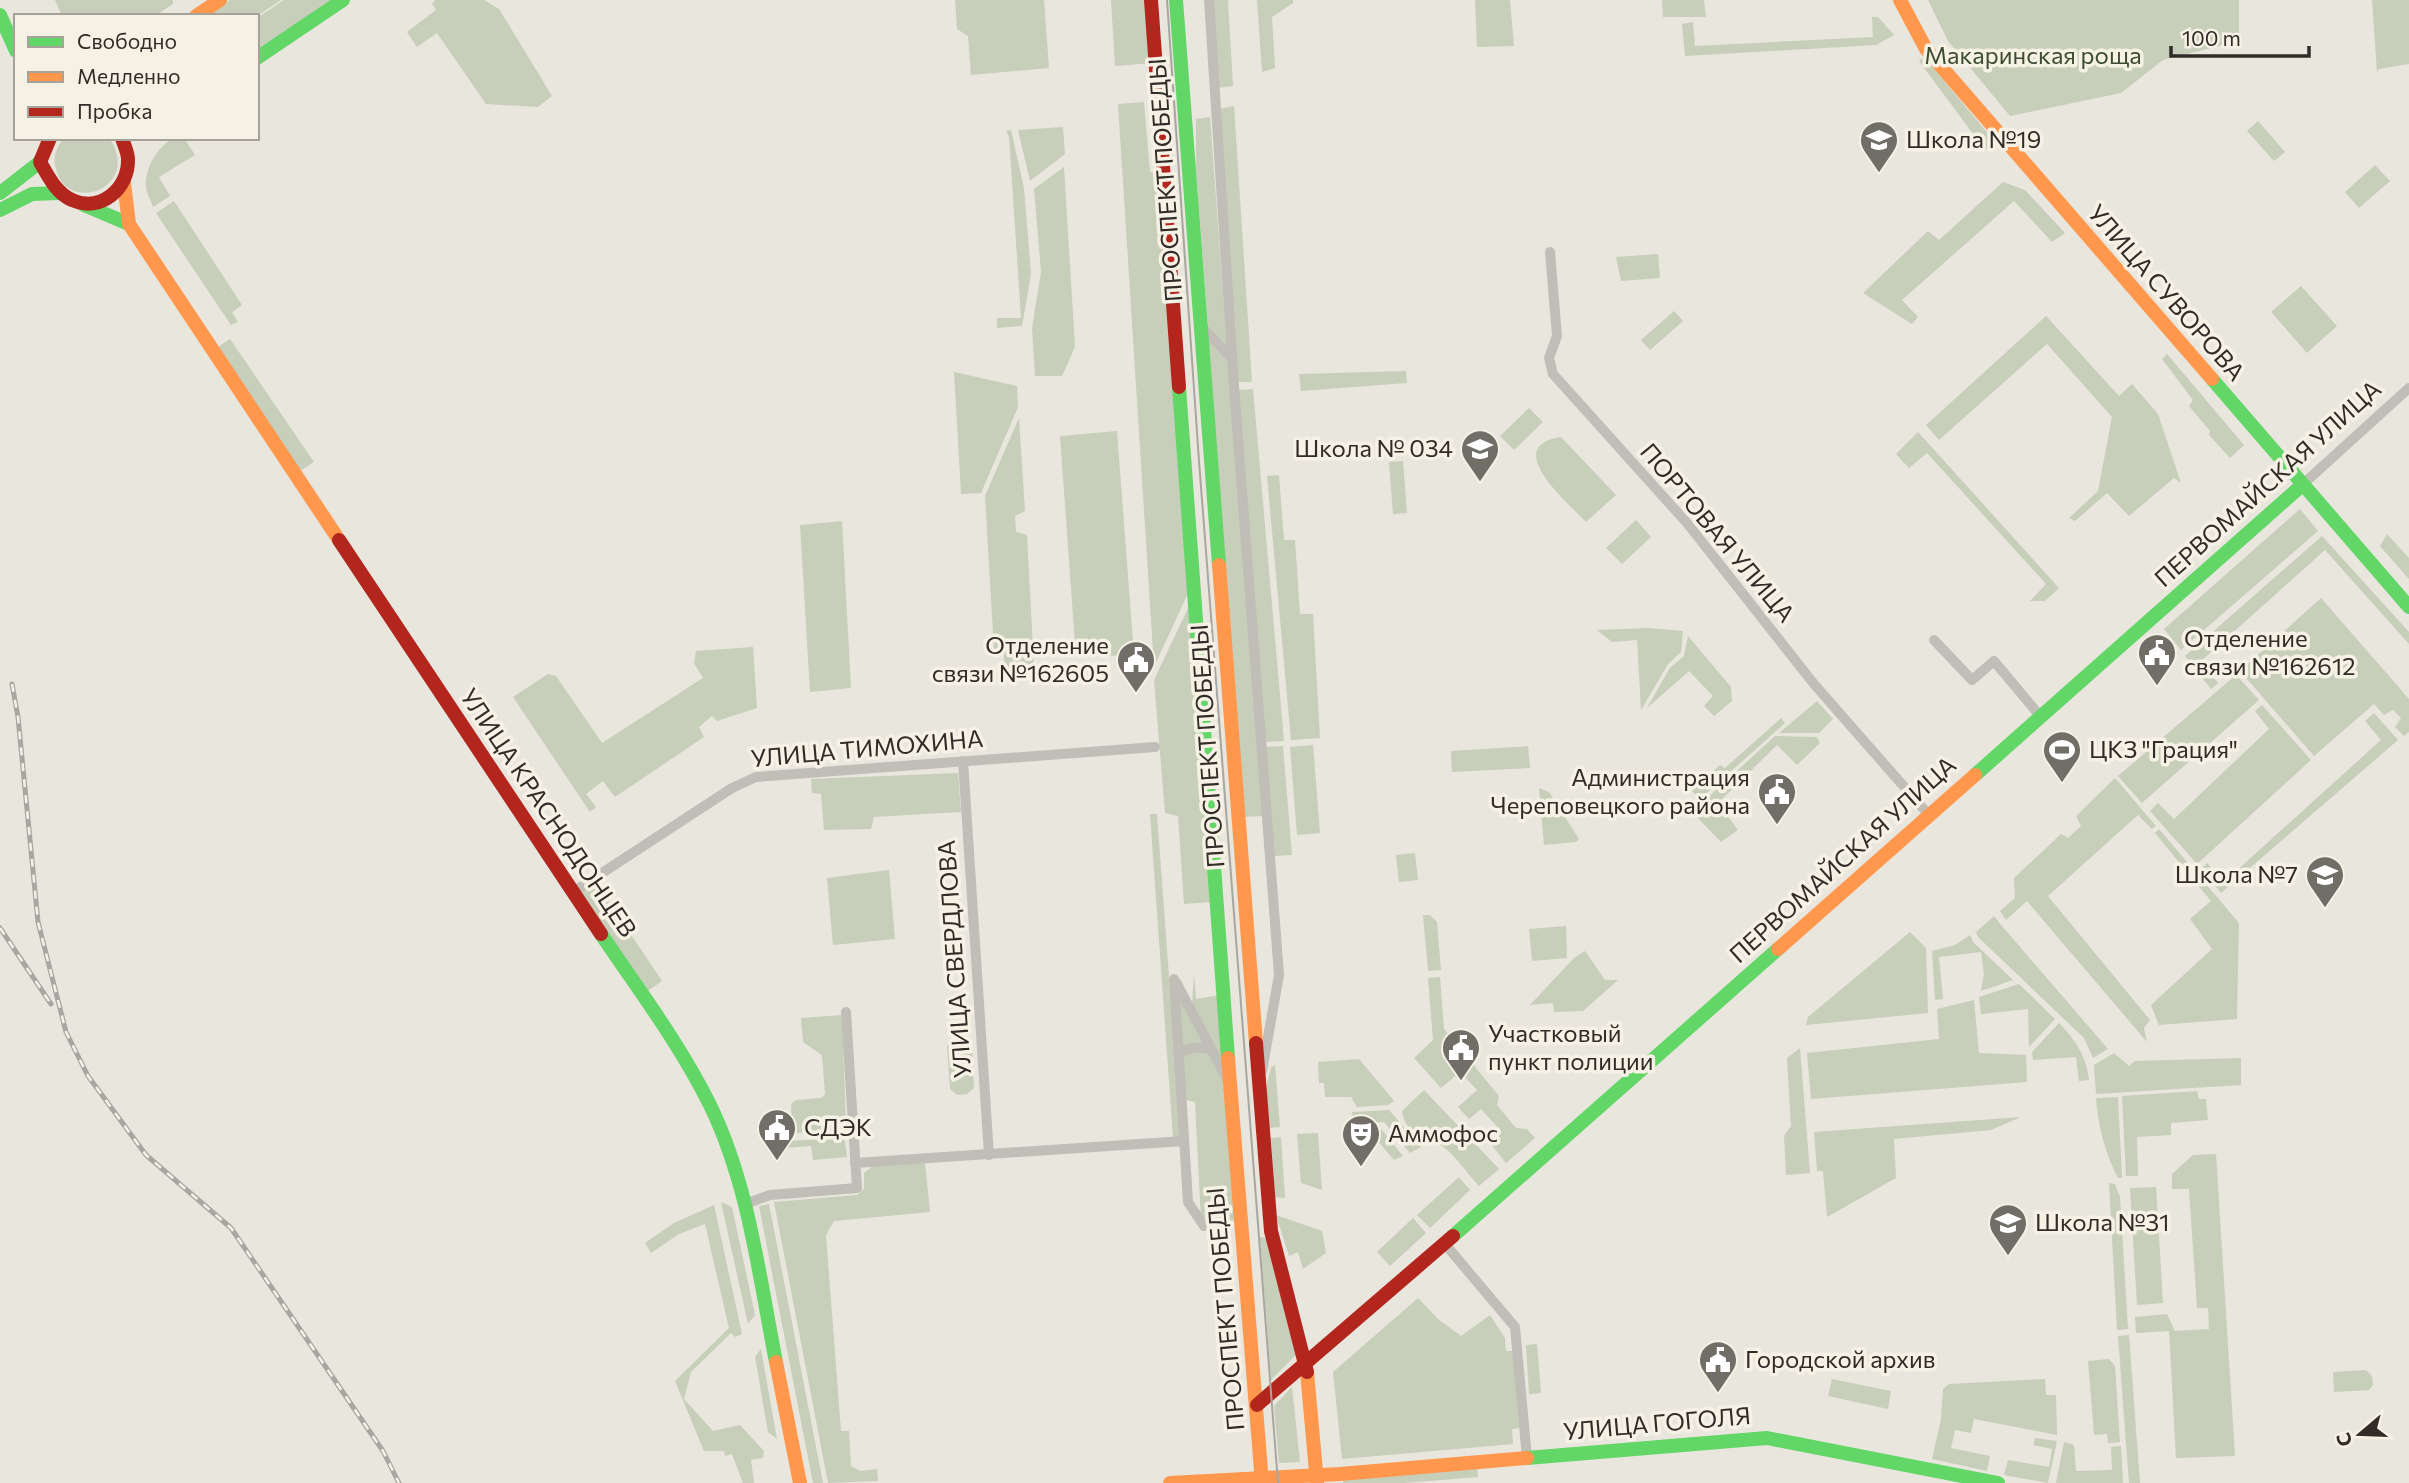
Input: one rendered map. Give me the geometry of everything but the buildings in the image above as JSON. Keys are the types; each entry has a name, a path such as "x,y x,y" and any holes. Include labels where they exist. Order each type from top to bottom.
{"main road":[{"path":"199,14 220,0"},
{"path":"259,57 343,0"},
{"name":"ПРОСПЕКТ ПОБЕДЫ","path":"1152,0 1230,1085 1262,1480"},
{"name":"ПРОСПЕКТ ПОБЕДЫ","path":"1176,0 1271,1231 1306,1363 1317,1479"},
{"name":"УЛИЦА СУВОРОВА","path":"1900,0 1909,22 1926,49 2301,486 2409,607"},
{"path":"0,15 14,46"},
{"path":"0,193 40,162 49,140"},
{"name":"УЛИЦА КРАСНОДОНЦЕВ","path":"125,144 129,166 124,183 129,224 684,1058 704,1094 729,1151 745,1204 800,1483"},
{"path":"40,162 50,184 59,194"},
{"path":"83,204 99,202 113,195 124,183"},
{"path":"0,210 32,194 59,194 129,224"},
{"name":"ПЕРВОМАЙСКАЯ УЛИЦА","path":"1257,1405 1342,1335 2301,486"},
{"name":"УЛИЦА ГОГОЛЯ","path":"1170,1483 1317,1479 1767,1438 1841,1450 1998,1483"},
{"name":"УЛИЦА ГОГОЛЯ","path":"1297,1483 1317,1479"}],"street":[{"path":"1209,0 1232,359 1279,975 1265,1060 1258,1084"},
{"name":"ПОРТОВАЯ УЛИЦА","path":"1550,252 1557,335 1549,358 1553,374 1687,523 1814,684 1928,814"},
{"path":"1199,323 1232,359"},
{"name":"ПЕРВОМАЙСКАЯ УЛИЦА","path":"2301,486 2409,388"},
{"path":"1934,640 1972,680 1994,661 2040,716"},
{"name":"УЛИЦА ТИМОХИНА","path":"573,892 732,788 756,777 1155,747"},
{"name":"УЛИЦА СВЕРДЛОВА","path":"964,761 989,1155"},
{"path":"1204,1226 1188,1202 1174,979 1230,1085"},
{"path":"745,1204 770,1195 857,1188 846,1012"},
{"path":"1179,1055 1188,1048 1199,1046 1212,1050"},
{"path":"855,1163 1184,1141"},
{"path":"1445,1244 1515,1326 1527,1458"}],"green space":[{"path":"55,0 173,0 173,4 158,14 61,14"},
{"path":"230,0 281,0 259,15 207,14"},
{"path":"284,0 332,0 259,48 259,17"},
{"path":"435,0 484,0 499,9 552,96 538,107 486,104 437,33 417,47 407,32 436,10 432,4"},
{"path":"955,0 1044,0 1049,68 971,75 968,36 957,29"},
{"path":"1111,0 1147,0 1153,63 1115,66"},
{"path":"1212,0 1228,0 1233,86 1217,88"},
{"path":"1257,0 1293,0 1293,3 1272,17 1275,68 1262,72"},
{"path":"1475,0 1510,0 1514,46 1477,47"},
{"path":"1662,0 1704,0 1706,17 1663,17"},
{"name":"Макаринская роща","path":"1928,0 2239,0 2239,41 2163,60 2121,93 2010,116 1948,41"},
{"path":"2372,0 2409,0 2409,64 2379,69 2377,72"},
{"path":"1872,17 1878,17 1894,35 1876,45 1685,56 1682,24 1693,22 1695,46 1873,37"},
{"path":"1924,57 1995,142 1985,150 1919,61"},
{"path":"1144,102 1150,172 1158,172 1189,591 1154,667 1118,104"},
{"path":"1234,106 1252,382 1237,382 1219,109"},
{"path":"1210,117 1227,347 1208,325 1196,170 1196,119"},
{"path":"2258,121 2285,152 2274,161 2247,131"},
{"path":"1063,127 1065,154 1030,181 1018,130"},
{"path":"1011,130 1024,188 1031,274 1022,326 997,328 997,318 1021,318 1009,137 1006,131"},
{"path":"63,140 110,140 117,155 117,170 110,182 100,190 87,193 74,191 63,183 56,169 57,149"},
{"path":"185,140 195,155 159,177 170,196 153,207 146,188 146,179 150,165 167,142"},
{"path":"2375,165 2390,181 2359,208 2345,192"},
{"path":"1064,167 1075,347 1062,376 1035,376 1032,328 1041,272 1034,189"},
{"path":"2003,182 2025,190 2065,233 2052,242 2014,201 1902,300 1918,317 1912,324 1863,293 1928,231 1939,240"},
{"path":"174,201 242,305 232,312 238,322 231,325 156,213"},
{"path":"1658,254 1660,278 1621,281 1616,257"},
{"path":"2301,286 2337,326 2307,353 2271,312"},
{"path":"1674,311 1683,321 1650,350 1641,340"},
{"path":"2046,316 2119,396 2132,384 2158,414 2181,483 2174,478 2129,516 2107,493 2075,521 2069,518 2098,491 2112,417 2047,344 1939,440 1926,425"},
{"path":"1208,338 1228,361 1263,816 1243,817"},
{"path":"230,339 314,462 300,471 218,347"},
{"path":"2167,354 2244,445 2230,458 2209,435 2210,431 2189,406 2193,400 2162,359"},
{"path":"1406,371 1407,383 1301,391 1299,374"},
{"path":"954,372 1017,386 1018,407 981,493 961,494"},
{"path":"1253,389 1284,741 1265,742 1238,390"},
{"path":"1529,408 1543,422 1514,450 1500,436"},
{"path":"1019,418 1025,511 1015,516 1016,532 1027,535 1034,668 1004,670 1004,649 994,649 985,496"},
{"path":"1117,431 1134,655 1076,657 1060,436"},
{"path":"1918,432 2059,588 2045,601 2030,601 2046,584 1927,453 1909,468 1896,454"},
{"path":"1561,437 1616,495 1586,522 1554,489 1537,463 1537,451 1544,442"},
{"path":"1403,461 1407,513 1393,514 1389,462"},
{"path":"1279,475 1284,540 1295,540 1300,614 1313,614 1320,738 1291,740 1267,476"},
{"path":"2300,509 2318,531 2181,650 2164,629"},
{"path":"1636,520 1651,537 1622,564 1606,548"},
{"path":"842,521 851,688 810,692 800,525"},
{"path":"2387,534 2409,558 2409,579 2380,546"},
{"path":"2322,536 2409,632 2409,644 2325,550 2200,662 2218,683 2211,689 2185,656"},
{"path":"2321,598 2409,699 2409,732 2404,736 2395,727 2401,718 2393,710 2384,715 2374,704 2314,756 2240,671"},
{"path":"1190,604 1212,902 1184,904 1178,816 1165,813 1154,680"},
{"path":"1648,628 1683,631 1681,652 1668,664 1641,710 1637,640 1612,642 1597,630"},
{"path":"1688,636 1731,687 1732,701 1714,716 1704,706 1713,696 1689,671 1647,708 1670,668 1684,656"},
{"path":"753,647 757,708 717,721 712,716 699,727 704,737 615,797 603,781 586,794 596,807 590,812 513,697 548,674 556,676 602,743 703,678 694,663 696,651"},
{"path":"2236,675 2259,700 2142,803 2118,776"},
{"path":"1817,701 1833,719 1819,733 1779,733"},
{"path":"2262,705 2311,760 2197,864 2150,811 2158,803 2174,819 2269,729 2255,711"},
{"path":"2374,713 2398,740 2221,893 2201,869 2207,863 2224,882 2381,740 2365,721"},
{"path":"1781,718 1785,723 1700,799 1692,791 1720,765 1725,768"},
{"path":"1775,736 1817,737 1820,743 1797,765 1777,745 1718,803 1738,830 1721,842 1692,812"},
{"path":"1313,745 1320,833 1297,835 1290,747"},
{"path":"1283,746 1292,855 1274,856 1265,747"},
{"path":"1528,746 1530,768 1452,772 1451,751"},
{"path":"958,773 961,812 874,817 871,829 824,830 821,794 812,793 811,779"},
{"path":"2115,778 2156,826 2152,829 2138,815 2048,896 2150,1020 2144,1028 2147,1042 2027,901 2006,920 2000,911 2015,898 2014,878 2061,834 2068,838 2081,826 2076,816"},
{"path":"1539,788 1549,792 1579,839 1576,842 1544,845"},
{"path":"1150,814 1157,814 1181,1138 1173,1138"},
{"path":"2159,829 2239,923 2237,1019 2159,1025 2151,1005 2212,949 2190,919 2211,901 2155,833"},
{"path":"1415,853 1418,880 1399,882 1396,855"},
{"path":"889,870 895,939 833,945 827,878"},
{"path":"595,881 662,981 645,993 578,892"},
{"path":"1423,915 1430,915 1437,922 1441,970 1428,971"},
{"path":"1994,916 2108,1049 2093,1058 2084,1038 1978,937 1976,932"},
{"path":"1566,926 1567,958 1532,961 1529,929"},
{"path":"1910,932 1926,948 1928,1013 1806,1025 1808,1017"},
{"path":"1970,935 1973,942 2013,980 1981,991 1984,974 1981,952 1939,957 1943,999 1935,1000 1932,951 1955,945"},
{"path":"1585,951 1605,980 1618,980 1583,1011 1554,1012 1553,1003 1530,1005 1574,958"},
{"path":"1194,974 1196,999 1220,995 1237,1220 1207,1223 1201,1220 1195,1102 1186,1100 1178,995 1192,1006"},
{"path":"1440,977 1444,1029 1499,1096 1497,1105 1516,1128 1527,1129 1535,1138 1506,1163 1490,1143 1502,1132 1481,1109 1469,1119 1458,1107 1477,1090 1460,1072 1441,1088 1414,1058 1433,1040 1428,978"},
{"path":"2019,984 2055,1019 2029,1047 2028,1009 1981,1014 1979,997"},
{"path":"1974,1000 1979,1053 2026,1055 2027,1082 1811,1099 1807,1053 1939,1039 1937,1009"},
{"path":"842,1015 846,1124 840,1130 796,1133 792,1127 791,1104 796,1100 821,1098 825,1094 822,1055 803,1042 801,1018"},
{"path":"2059,1023 2079,1049 2089,1080 2079,1081 2076,1057 2033,1060 2032,1052"},
{"path":"953,1039 967,1039 972,1046 974,1088 967,1094 957,1095 950,1089 947,1046"},
{"path":"1800,1048 1810,1173 1786,1175 1784,1136 1791,1126 1787,1058"},
{"path":"2114,1053 2129,1066 2135,1061 2241,1058 2241,1085 2096,1094 2094,1065"},
{"path":"1359,1059 1394,1101 1388,1105 1357,1107 1351,1097 1325,1097 1324,1083 1319,1083 1318,1062"},
{"path":"1275,1065 1280,1127 1270,1128 1266,1088 1271,1068"},
{"path":"1424,1090 1499,1169 1479,1186 1446,1149 1408,1127 1402,1111"},
{"path":"2197,1091 2199,1099 2206,1099 2208,1120 2171,1123 2171,1135 2137,1137 2138,1176 2126,1176 2122,1096"},
{"path":"2118,1097 2122,1178 2118,1178 2113,1169 2106,1149 2096,1098"},
{"path":"1389,1110 1421,1147 1410,1153 1384,1122 1354,1124 1352,1112"},
{"path":"2021,1117 1991,1130 1894,1139 1896,1178 1827,1217 1823,1171 1817,1171 1814,1132"},
{"path":"1381,1129 1403,1156 1394,1160 1376,1139 1356,1141 1355,1132"},
{"path":"1318,1133 1322,1190 1301,1183 1297,1134"},
{"path":"1281,1137 1285,1198 1275,1197 1271,1138"},
{"path":"841,1138 845,1141 847,1157 813,1160 811,1146 772,1149 771,1142"},
{"path":"2216,1154 2235,1456 2176,1458 2169,1331 2136,1333 2135,1317 2167,1314 2175,1331 2209,1329 2208,1308 2197,1308 2189,1189 2172,1189 2172,1174 2193,1155"},
{"path":"925,1163 930,1212 834,1221 826,1235 841,1431 849,1431 851,1466 860,1471 877,1469 878,1481 828,1483 774,1202 857,1195 864,1189 864,1173 873,1166"},
{"path":"1459,1177 1470,1190 1430,1228 1417,1215"},
{"path":"2109,1183 2115,1184 2120,1197 2128,1329 2117,1330"},
{"path":"2156,1187 2163,1303 2137,1305 2130,1188"},
{"path":"721,1202 732,1207 755,1315 748,1324"},
{"path":"769,1204 823,1483 813,1483 759,1206"},
{"path":"714,1205 742,1334 735,1337 731,1333 691,1372 684,1399 713,1431 740,1425 764,1451 763,1458 751,1460 754,1483 743,1483 732,1454 725,1456 724,1451 704,1451 675,1381 729,1328 705,1224 679,1234 651,1253 645,1243 674,1223"},
{"path":"1276,1215 1322,1231 1326,1253 1303,1269 1298,1252 1289,1256"},
{"path":"1413,1218 1426,1233 1390,1266 1377,1252"},
{"path":"1260,1237 1268,1238 1300,1351 1271,1380"},
{"path":"1418,1298 1438,1319 1461,1336 1490,1315 1505,1338 1506,1351 1514,1351 1519,1428 1512,1429 1513,1444 1342,1459 1333,1372"},
{"path":"2129,1335 2140,1483 2129,1483 2118,1336"},
{"path":"1537,1344 1541,1393 1529,1394 1526,1345"},
{"path":"761,1349 777,1439 768,1432 755,1357"},
{"path":"2109,1359 2115,1366 2120,1442 2108,1443 2107,1434 2094,1435 2088,1361"},
{"path":"2366,1370 2372,1376 2373,1385 2369,1390 2334,1392 2333,1372"},
{"path":"1832,1379 1891,1391 1888,1409 1828,1396"},
{"path":"2045,1379 2046,1395 2056,1395 2057,1435 1974,1419 1971,1433 1955,1430 1951,1448 1990,1456 1987,1471 1932,1459 1941,1419 1943,1389 1949,1384"},
{"path":"1292,1387 1300,1462 1279,1463 1274,1406"},
{"path":"2035,1438 2057,1441 2048,1483 2004,1475 2008,1460 2049,1467 2052,1449 2033,1445"},
{"path":"2064,1442 2074,1445 2076,1471 2112,1470 2111,1447 2121,1446 2123,1483 2056,1483"},
{"path":"1477,1467 1478,1477 1405,1483 1343,1483 1343,1477"}],"tram line":[{"path":"1167,0 1199,461 1278,1483"}],"railway":[{"path":"12,684 18,717 38,922 66,1032 88,1076 146,1155 231,1228 383,1451 399,1483"},
{"path":"0,928 51,1004"}],"traffic: fast":[{"path":"259,57 343,0"},
{"path":"1176,0 1219,565"},
{"path":"0,15 14,46"},
{"path":"0,193 40,162"},
{"path":"0,210 32,194 59,193"},
{"path":"84,205 129,224"},
{"path":"2212,379 2409,607"},
{"path":"1179,387 1228,1058"},
{"path":"1975,775 2301,486"},
{"path":"601,934 686,1060 723,1135 744,1199 776,1362"},
{"path":"1453,1236 1778,949"},
{"path":"1527,1458 1767,1438 1998,1483"}],"traffic: slow":[{"path":"199,14 220,0"},
{"path":"1900,0 1926,49 2212,379"},
{"path":"124,183 129,224 339,540"},
{"path":"1219,565 1256,1043"},
{"path":"1778,949 1975,775"},
{"path":"1228,1058 1262,1483"},
{"path":"776,1362 800,1483"},
{"path":"1307,1372 1317,1483"},
{"path":"1170,1483 1340,1474 1527,1458"}],"traffic: jam":[{"path":"1151,0 1179,387"},
{"path":"49,140 40,162 57,189 66,197 82,203 102,201 111,196 124,180 128,159 123,140"},
{"path":"339,540 601,934"},
{"path":"1256,1043 1271,1231 1307,1372"},
{"path":"1257,1405 1453,1236"}],"place":[{"name":"Школа №19","path":"1879,174"},
{"name":"Школа № 034","path":"1480,483"},
{"name":"Отделение связи №162612","path":"2157,687"},
{"name":"Отделение связи №162605","path":"1136,694"},
{"name":"ЦКЗ \"Грация\"","path":"2062,784"},
{"name":"Администрация Череповецкого района","path":"1777,826"},
{"name":"Школа №7","path":"2325,909"},
{"name":"Участковый пункт полиции","path":"1461,1082"},
{"name":"СДЭК","path":"777,1162"},
{"name":"Аммофос","path":"1361,1168"},
{"name":"Школа №31","path":"2008,1257"},
{"name":"Городской архив","path":"1718,1394"}]}
